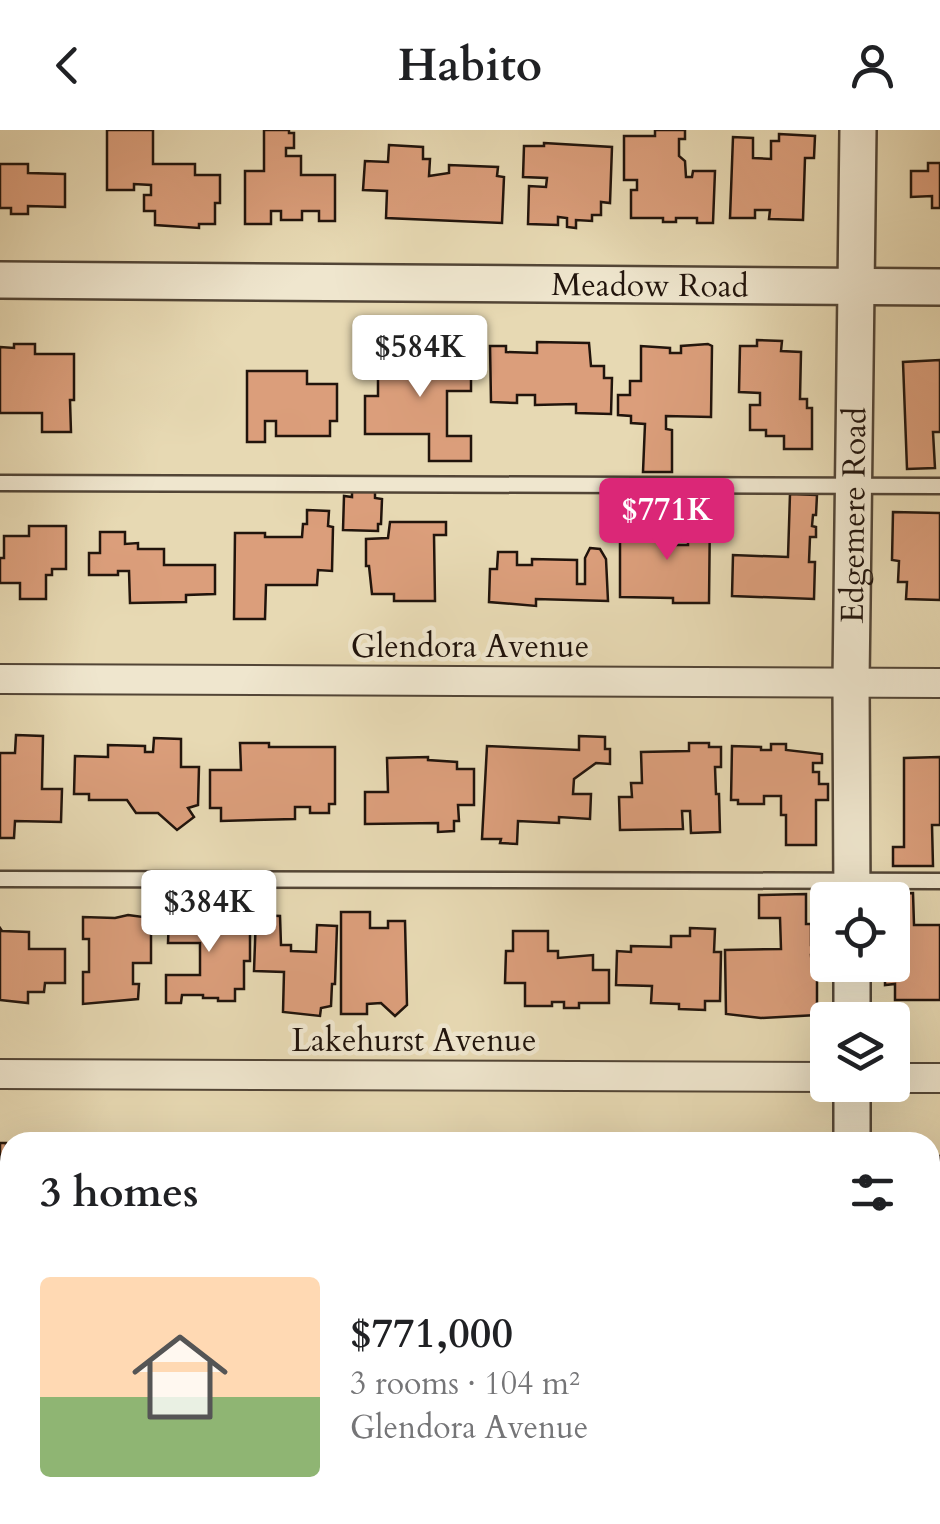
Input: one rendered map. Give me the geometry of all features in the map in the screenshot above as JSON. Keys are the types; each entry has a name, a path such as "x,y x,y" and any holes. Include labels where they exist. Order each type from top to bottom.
{"street":[{"name":"Edgemere Road","path":"852,882 858,130"},
{"name":"Meadow Road","path":"0,280 940,287"},
{"name":"Glendora Avenue","path":"0,680 940,683"},
{"name":"Lakehurst Avenue","path":"0,1074 810,1078"},
{"path":"910,1078 940,1078"},
{"path":"852,1102 852,1132"}],"lane":[{"path":"0,483 940,486"},
{"path":"0,879 810,889"},
{"path":"910,884 940,881"}],"building":[{"path":"107,130 153,130 153,164 195,164 195,175 220,175 215,224 199,224 199,228 155,225 155,211 144,211 144,195 151,195 151,185 134,184 134,190 107,190"},
{"path":"264,130 294,133 294,148 286,148 286,156 301,156 301,175 335,175 335,221 319,221 319,211 302,211 302,220 281,220 281,211 271,211 271,224 245,224 245,171 264,171"},
{"path":"655,130 685,130 685,139 679,139 679,156 685,161 686,177 692,177 693,171 715,171 713,223 697,223 697,218 663,222 663,218 631,218 631,190 637,190 637,180 624,180 624,136 655,136"},
{"path":"779,134 815,136 814,158 805,158 803,220 769,219 770,210 755,210 755,218 730,218 733,137 753,138 753,158 771,159 771,141 779,141"},
{"path":"544,143 612,147 610,203 601,202 601,215 592,215 592,221 576,220 576,228 567,227 567,218 558,217 558,225 528,224 529,186 546,187 547,178 523,177 524,146"},
{"path":"389,145 423,147 423,159 430,159 429,176 449,173 449,165 498,167 497,176 504,177 502,223 386,218 387,191 363,190 365,161 388,162"},
{"path":"928,163 940,163 940,208 932,208 932,196 911,197 911,171 928,171"},
{"path":"0,164 28,164 28,173 65,174 65,207 28,206 28,214 11,214 11,208 0,208"},
{"path":"757,340 782,341 781,351 801,352 800,399 807,399 807,408 812,408 812,449 784,449 784,436 766,436 766,430 750,430 750,405 760,405 760,393 739,392 740,346 757,346"},
{"path":"537,342 589,343 591,366 604,366 604,378 612,378 611,414 576,413 576,404 535,405 535,395 517,395 517,403 491,402 490,346 506,346 506,352 537,353"},
{"path":"14,344 35,344 35,354 74,354 71,432 42,432 42,413 0,413 0,347 14,348"},
{"path":"641,346 670,348 670,353 681,353 681,346 712,346 711,417 666,416 666,429 672,430 672,472 643,472 645,424 631,423 631,416 618,415 618,395 630,395 630,381 641,381"},
{"path":"378,352 408,352 408,359 471,353 471,391 447,391 447,436 471,436 471,461 429,461 429,434 365,434 365,396 378,396"},
{"path":"940,360 940,432 933,432 935,468 907,469 903,362"},
{"path":"247,371 307,371 307,384 337,384 337,421 330,421 330,436 276,436 276,421 265,421 265,442 247,442"},
{"path":"352,490 375,491 375,498 382,499 378,531 343,530 344,496 352,497"},
{"path":"790,494 817,495 812,526 816,527 816,537 810,537 809,562 815,562 814,599 732,596 733,555 788,557"},
{"path":"307,510 329,511 328,526 333,527 332,571 318,570 317,585 266,585 265,619 234,619 235,533 302,537"},
{"path":"688,511 710,511 709,603 620,597 620,530 667,530 667,545 688,545"},
{"path":"893,512 940,513 940,600 906,599 907,582 898,582 899,561 892,560"},
{"path":"390,522 446,522 446,535 434,535 435,601 394,601 394,594 372,594 366,539 388,538"},
{"path":"29,526 66,526 66,569 52,569 52,575 46,575 46,599 20,599 20,583 0,583 4,536 29,536"},
{"path":"100,532 125,532 125,544 138,543 138,549 164,549 164,565 215,565 215,594 186,595 186,602 130,603 129,571 89,575 89,553 100,553"},
{"path":"590,548 600,549 606,559 608,601 536,599 536,606 489,602 490,569 497,569 498,552 517,552 517,565 532,565 532,559 577,560 577,584 585,584 585,558"},
{"path":"16,735 43,736 42,789 62,789 61,822 15,821 14,838 0,838 0,753 15,753"},
{"path":"579,736 605,737 605,749 610,749 610,764 596,763 574,779 573,794 591,794 590,819 559,817 559,823 518,821 517,844 482,839 487,746 579,750"},
{"path":"154,738 181,739 181,767 199,767 198,805 188,808 194,817 177,830 158,813 136,813 127,800 89,800 89,794 74,794 75,756 108,757 108,745 145,746 145,752 153,752"},
{"path":"240,743 335,747 335,804 329,804 329,813 310,813 310,807 295,807 295,819 221,821 221,808 210,808 210,770 241,770"},
{"path":"689,743 721,747 721,767 715,767 720,832 691,833 690,811 682,811 683,829 620,830 619,797 632,797 631,783 642,783 641,752 689,751"},
{"path":"771,744 786,744 786,750 822,754 822,763 813,763 813,772 819,772 819,784 828,784 828,800 816,800 816,845 786,845 786,815 781,815 781,796 764,796 764,804 738,804 738,800 731,800 732,746 771,750"},
{"path":"428,757 457,762 457,769 474,769 474,805 458,805 459,821 454,821 454,831 438,832 438,823 365,824 365,792 388,792 387,758"},
{"path":"940,757 940,825 932,825 933,866 893,866 893,847 904,847 904,758"},
{"path":"910,893 914,925 940,925 940,1000 895,1000 895,984 885,985 910,982"},
{"path":"806,894 810,982 817,982 817,1002 810,1002 810,1015 761,1018 726,1014 725,950 781,949 780,918 759,918 759,895"},
{"path":"186,903 215,904 215,923 228,922 236,932 250,934 250,961 244,961 244,989 235,989 235,1001 182,995 181,1003 166,1003 166,975 200,975 200,943 168,943 169,915 186,915"},
{"path":"341,912 370,912 370,928 388,928 388,921 405,921 407,1005 395,1016 381,1003 367,1004 367,1014 341,1014"},
{"path":"256,915 280,916 281,945 291,945 291,951 316,952 317,925 337,926 331,1006 321,1008 320,1016 283,1012 284,972 254,971"},
{"path":"83,917 151,918 151,963 133,963 133,984 139,984 138,999 83,1004 83,972 89,972 89,939 83,939"},
{"path":"0,928 29,932 29,949 65,949 65,983 45,983 44,992 28,992 28,1003 0,1000"},
{"path":"690,928 715,929 714,952 721,952 720,1001 705,1001 705,1010 679,1009 679,1004 651,1003 652,986 616,985 617,951 631,952 631,946 671,947 671,936 690,936"},
{"path":"513,931 548,931 548,951 558,951 558,958 593,955 593,970 609,970 609,1003 579,1003 579,1008 564,1008 564,1002 525,1006 525,983 505,983 506,951 513,951"}]}
